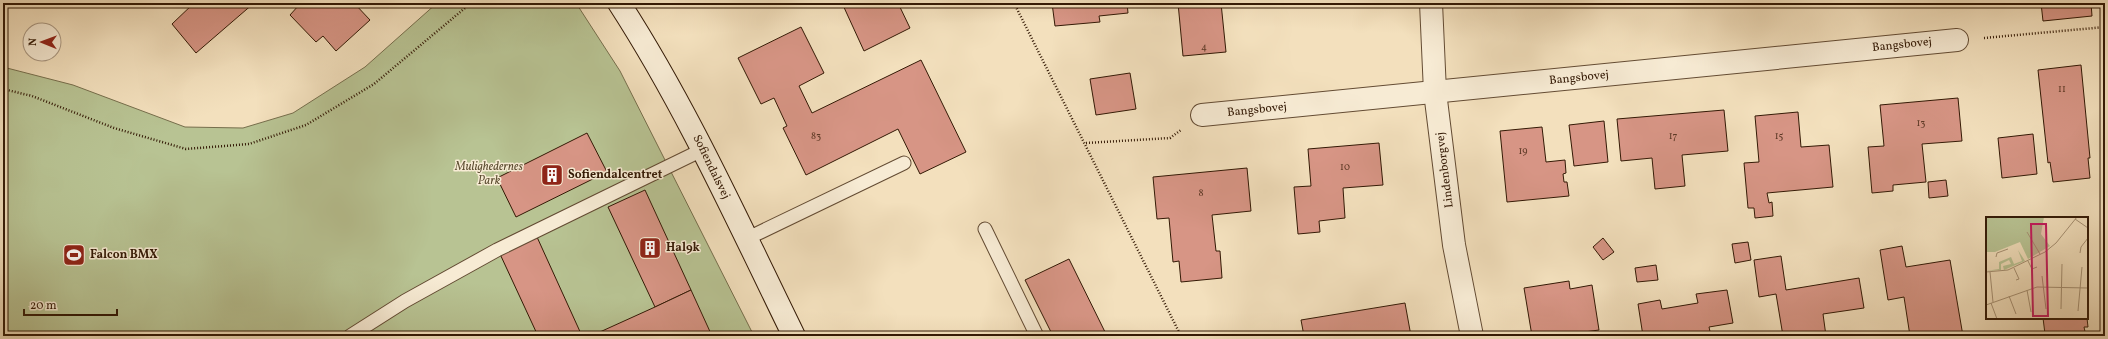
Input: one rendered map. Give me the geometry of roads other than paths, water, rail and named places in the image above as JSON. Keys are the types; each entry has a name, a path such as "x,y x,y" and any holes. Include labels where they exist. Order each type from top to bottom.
{"street":[{"name":"Sofiendalsvej","path":"619,3 645,43 702,150 794,336"},
{"name":"Lindenborgvej","path":"1431,3 1435,92 1454,245 1472,336"},
{"name":"Bangsbovej","path":"1202,115 1957,40"}],"lane":[{"path":"350,336 405,301 497,250 702,150"},
{"path":"746,239 904,163"},
{"path":"985,229 1036,334 1033,336"}],"place":[{"name":"Sofiendalcentret","path":"552,175"},
{"name":"Hal9k","path":"650,248"},
{"name":"Falcon BMX","path":"74,255"}],"park label":[{"name":"Mulighedernes Park","path":"489,174"}]}
